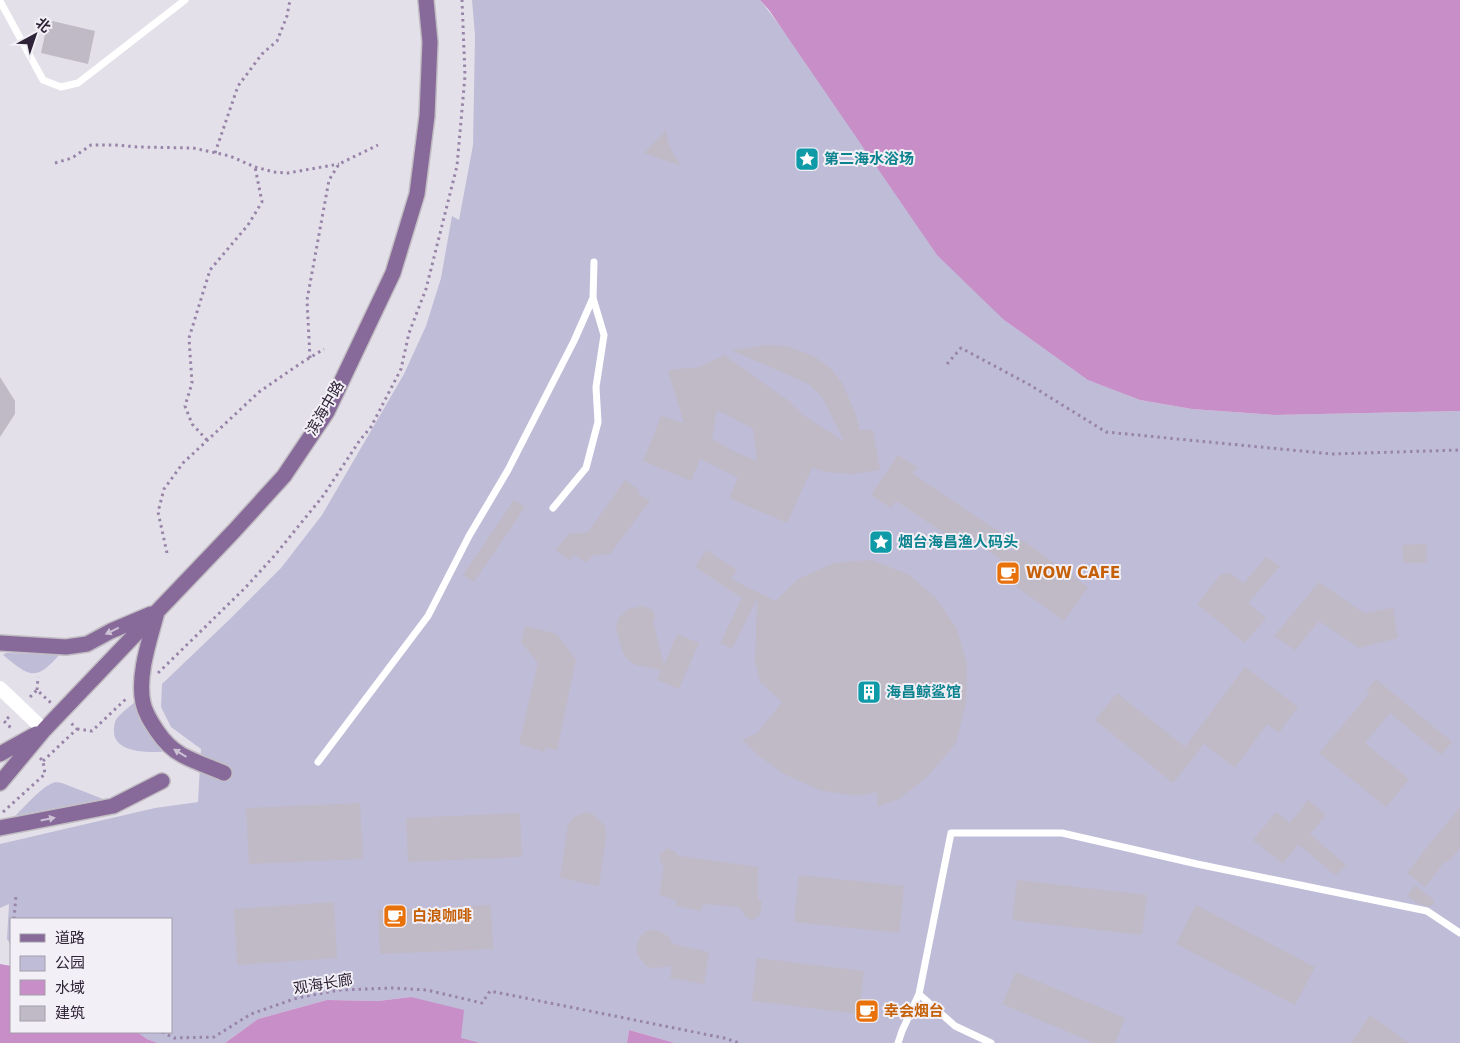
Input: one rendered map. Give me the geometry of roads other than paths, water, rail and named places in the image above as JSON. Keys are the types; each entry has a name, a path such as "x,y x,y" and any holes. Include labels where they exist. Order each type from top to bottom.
{"main road":[{"name":"滨海中路","path":"0,783 44,730 284,476 327,412 394,273 417,194 427,116 430,42 426,0"},
{"path":"0,643 66,647 87,644 111,631 156,612"},
{"path":"156,612 141,685 143,704 149,720 174,750 224,773"},
{"name":"滨海中路","path":"0,754 44,730"},
{"path":"0,828 113,806 162,781"}],"street":[{"path":"0,688 44,730"}],"lane":[{"path":"0,2 43,80 61,88 78,83 185,0"},
{"path":"553,508 586,468 598,422 596,387 604,335 593,298 594,262"},
{"path":"318,762 428,616 468,536 508,470 574,341 593,298"},
{"path":"898,1043 919,994 951,833 1062,833 1197,864 1427,912 1460,934"},
{"path":"919,994 955,1026 991,1043"}],"water":[{"path":"760,0 1460,0 1460,411 1274,415 1192,409 1140,400 1088,380 1004,320 937,255 769,10"},
{"path":"0,964 10,966 10,1033 138,1033 158,1043 0,1043"},
{"path":"411,997 464,1010 461,1038 480,1043 225,1043 258,1019 327,1000 378,1001"},
{"path":"629,1030 675,1043 627,1043"}],"place":[{"name":"第二海水浴场","path":"807,159"},
{"name":"烟台海昌渔人码头","path":"881,542"},
{"name":"WOW CAFE","path":"1008,573"},
{"name":"海昌鲸鲨馆","path":"869,692"},
{"name":"白浪咖啡","path":"395,916"},
{"name":"幸会烟台","path":"867,1011"}]}
